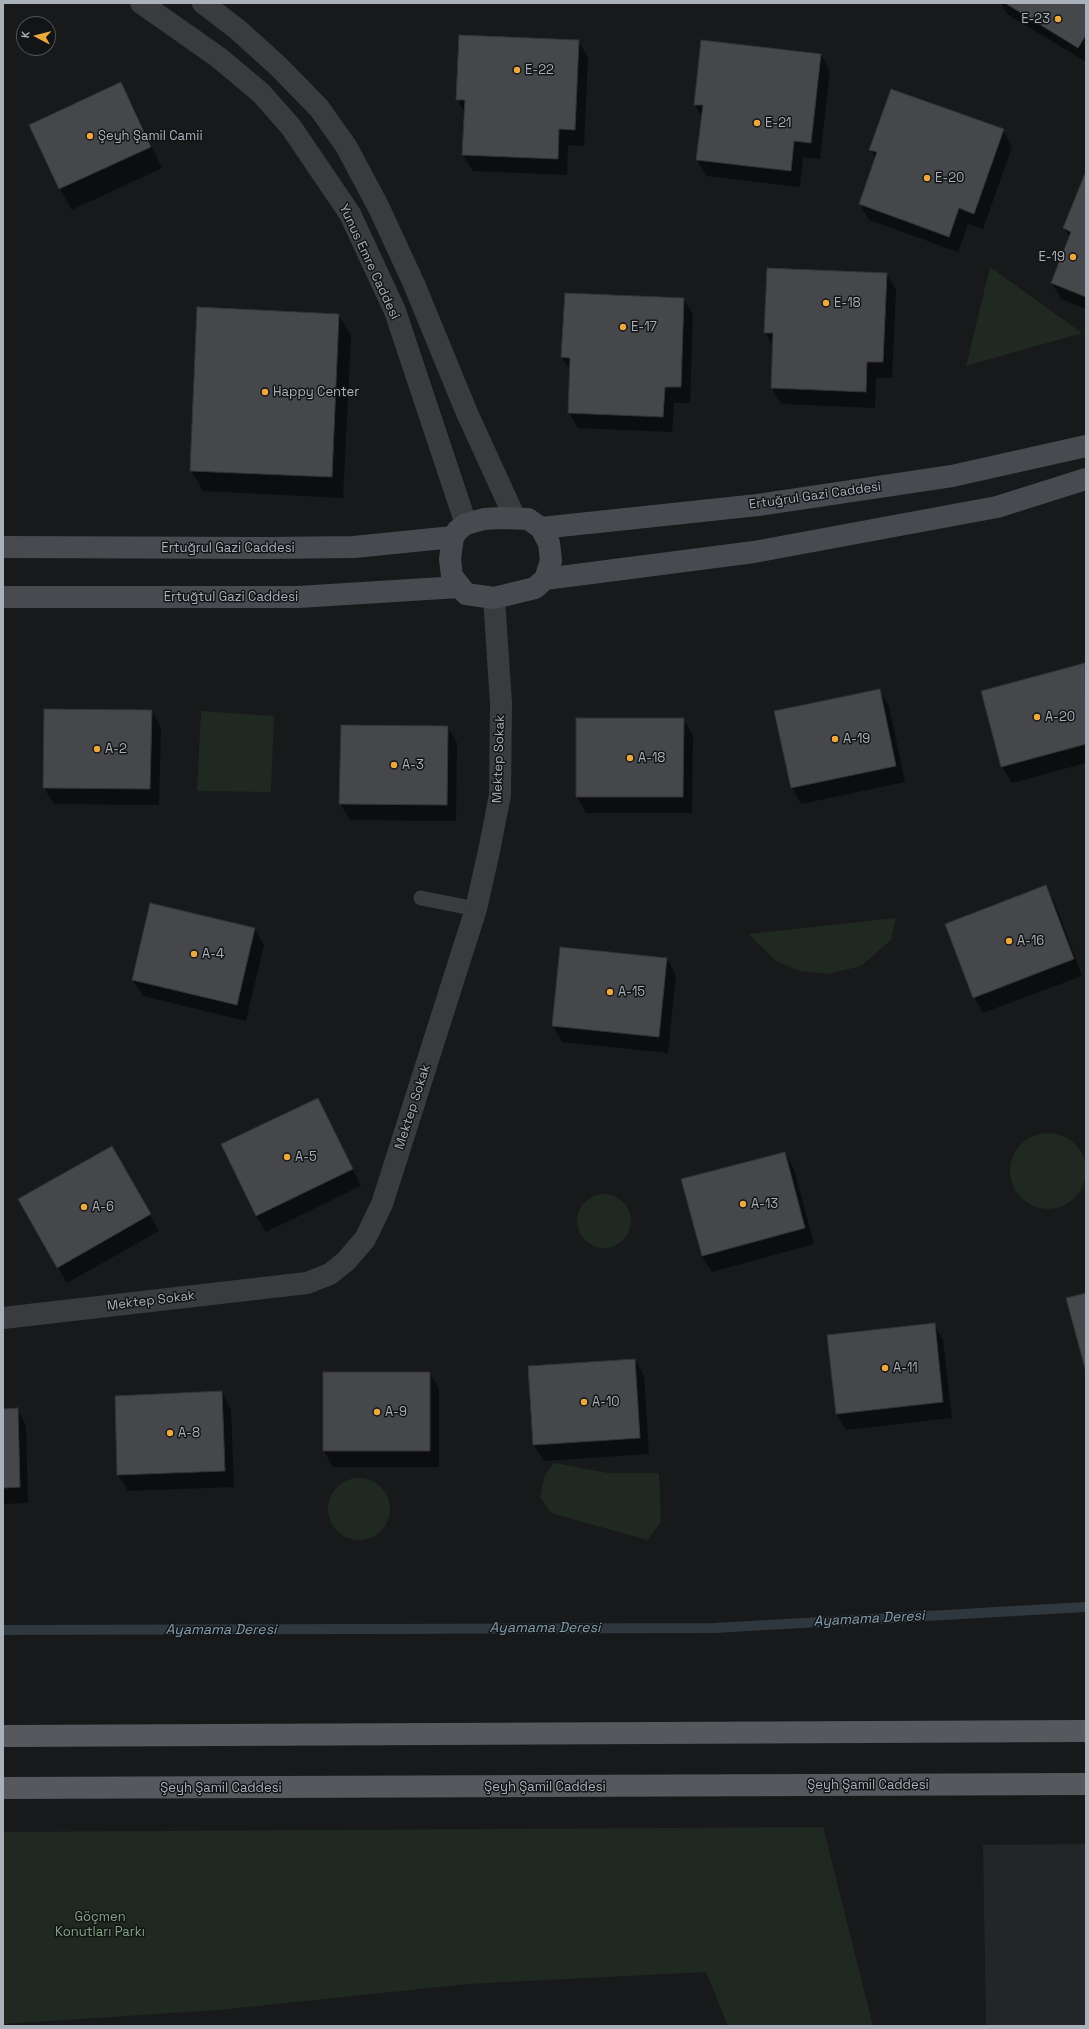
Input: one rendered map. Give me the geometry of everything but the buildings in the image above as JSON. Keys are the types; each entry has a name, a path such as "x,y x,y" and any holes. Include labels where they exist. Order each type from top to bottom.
{"main road":[{"name":"Ertuğrul Gazi Caddesi","path":"541,528 758,505 820,496 952,476 1086,446"},
{"path":"545,579 754,552 989,509 1086,479"},
{"path":"515,518 528,519 541,528 549,543 551,561 545,579 535,588 494,598 466,594 459,587 452,576 450,559 460,531 484,519 515,518"},
{"name":"Ertuğrul Gazi Caddesi","path":"3,547 354,547 460,531"},
{"name":"Ertuğtul Gazi Caddesi","path":"3,597 298,597 459,587"},
{"path":"3,1736 1086,1731"},
{"name":"Şeyh Şamil Caddesi","path":"3,1788 1086,1784"}],"street":[{"name":"Yunus Emre Caddesi","path":"141,3 218,56 261,93 292,127 350,214 395,311 460,531"},
{"path":"203,3 237,29 278,66 319,108 346,146 379,208 414,284 467,413 515,518"},
{"name":"Mektep Sokak","path":"3,1318 307,1283 330,1274 346,1261 365,1239 382,1204 476,909 490,851 500,795 501,703 494,598"}],"lane":[{"path":"421,898 476,909"}],"shaded area":[{"path":"1086,1844 1086,2026 986,2026 983,1845"}],"green space":[{"path":"990,267 1082,333 966,366"},
{"path":"201,711 274,716 271,792 197,791"},
{"path":"896,918 891,940 861,966 828,974 799,971 776,961 748,934"},
{"path":"1048,1133 1063,1136 1075,1144 1083,1156 1086,1171 1083,1186 1075,1198 1063,1206 1048,1209 1033,1206 1021,1198 1013,1186 1010,1171 1013,1156 1021,1144 1033,1136"},
{"path":"599,1194 609,1194 619,1198 627,1206 631,1216 631,1226 627,1236 619,1244 609,1248 599,1248 589,1244 581,1236 577,1226 577,1216 581,1206 589,1198"},
{"path":"554,1463 608,1473 659,1473 661,1522 647,1540 551,1513 540,1497 545,1475"},
{"path":"359,1478 371,1480 381,1487 388,1497 390,1509 388,1521 381,1531 371,1538 359,1540 347,1538 337,1531 330,1521 328,1509 330,1497 337,1487 347,1480"},
{"name":"Göçmen Konutları Parkı","path":"823,1827 873,2026 728,2026 706,1972 468,1984 219,2010 3,2024 3,1832"}],"waterway":[{"name":"Ayamama Deresi","path":"3,1630 714,1628 1086,1607"}],"place":[{"name":"E-23","path":"1058,19"},
{"name":"E-22","path":"517,70"},
{"name":"E-21","path":"757,123"},
{"name":"Şeyh Şamil Camii","path":"90,136"},
{"name":"E-20","path":"927,178"},
{"name":"E-19","path":"1073,257"},
{"name":"E-18","path":"826,303"},
{"name":"E-17","path":"623,327"},
{"name":"Happy Center","path":"265,392"},
{"name":"A-20","path":"1037,717"},
{"name":"A-19","path":"835,739"},
{"name":"A-2","path":"97,749"},
{"name":"A-18","path":"630,758"},
{"name":"A-3","path":"394,765"},
{"name":"A-16","path":"1009,941"},
{"name":"A-4","path":"194,954"},
{"name":"A-15","path":"610,992"},
{"name":"A-5","path":"287,1157"},
{"name":"A-13","path":"743,1204"},
{"name":"A-6","path":"84,1207"},
{"name":"A-11","path":"885,1368"},
{"name":"A-10","path":"584,1402"},
{"name":"A-9","path":"377,1412"},
{"name":"A-8","path":"170,1433"}]}
